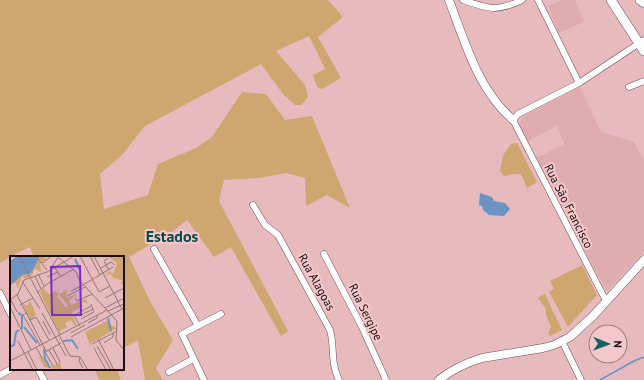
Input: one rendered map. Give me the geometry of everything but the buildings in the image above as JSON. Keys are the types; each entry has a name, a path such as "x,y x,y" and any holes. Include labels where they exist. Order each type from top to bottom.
{"main road":[{"path":"449,0 469,54 480,77 502,111 513,120"},
{"path":"612,0 643,45"},
{"path":"640,0 644,3"},
{"path":"439,380 451,371 472,361 490,356 538,350 562,342 575,333 644,260"}],"street":[{"path":"463,0 479,6 505,8 522,0"},
{"path":"538,0 579,83"},
{"path":"513,120 518,114 579,83 643,45"},
{"path":"629,87 644,81"},
{"name":"Rua São Francisco","path":"513,120 606,301"},
{"name":"Rua Alagoas","path":"253,205 265,225 278,235 328,325 332,342 333,364 339,380"},
{"path":"154,249 198,326"},
{"name":"Rua Sergipe","path":"324,254 362,327 386,380"},
{"path":"0,293 8,302"},
{"path":"204,380 182,334 221,314"},
{"path":"562,342 581,380"},
{"path":"169,372 193,359"},
{"path":"0,375 10,369"},
{"path":"39,370 44,380"}],"shaded area":[{"path":"0,0 328,0 343,17 318,37 341,78 322,89 317,87 313,75 325,69 309,36 276,51 305,85 308,97 301,105 295,105 283,94 261,64 145,126 122,155 100,174 104,209 148,195 158,164 196,148 212,137 242,92 266,94 285,120 312,116 350,208 327,195 306,206 305,178 286,173 259,178 224,180 219,201 288,331 281,336 231,247 214,257 187,220 173,231 129,257 150,301 173,340 156,368 163,380 145,380 138,340 124,347 124,256 34,256 30,247 10,256 0,263"},
{"path":"563,0 575,0 584,22 559,33 548,6"},
{"path":"580,87 601,132 634,142 644,159 644,252 608,290 606,290 536,158 564,144 557,126 528,141 519,124 522,117"},
{"path":"517,143 537,182 527,188 521,174 504,176 500,171 503,155 511,144"},
{"path":"582,265 597,295 568,327 549,292 554,289 550,281"},
{"path":"545,294 562,330 550,336 548,333 551,327 546,315 546,309 538,298"},
{"path":"95,370 117,370 121,380 100,380"}],"water":[{"path":"480,193 492,197 494,201 505,203 510,209 504,216 489,215 483,210 482,206 479,205"}],"waterway":[{"path":"600,380 644,357"}],"district":[{"name":"Estados","path":"172,236"}]}
